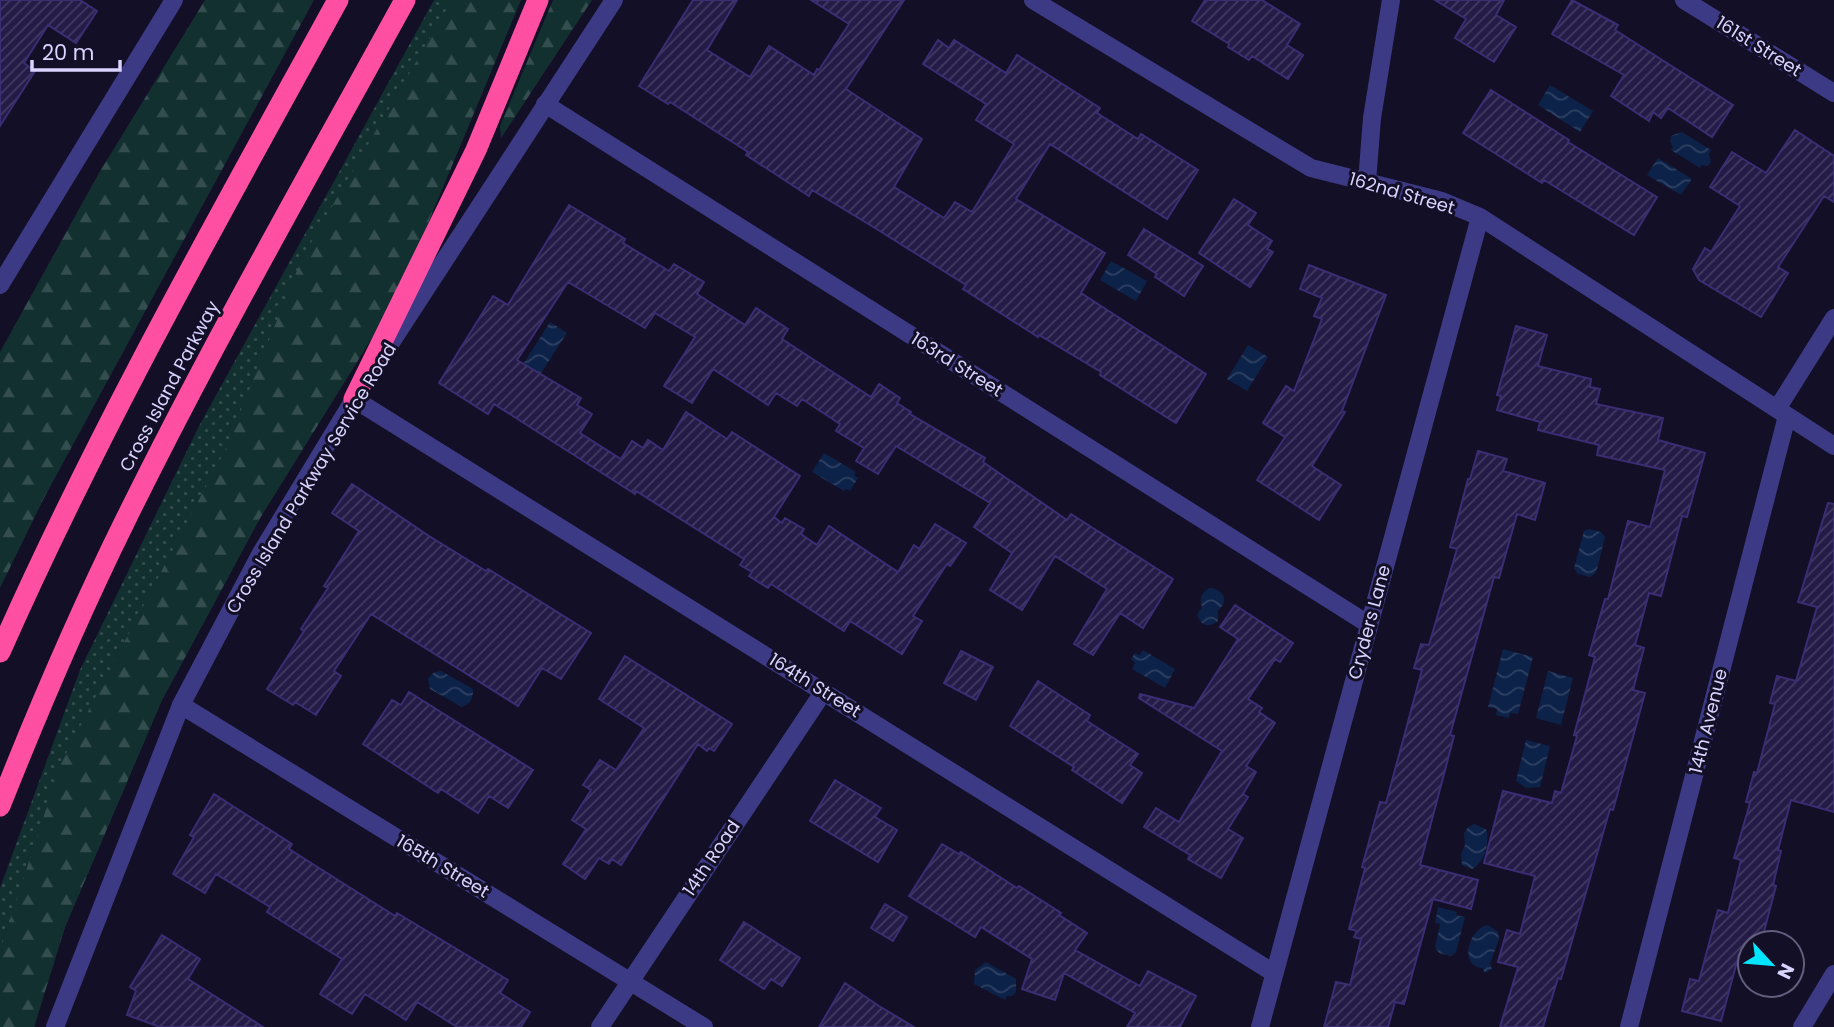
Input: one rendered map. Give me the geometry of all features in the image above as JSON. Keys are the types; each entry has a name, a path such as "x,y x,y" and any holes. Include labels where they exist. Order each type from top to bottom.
{"highway":[{"name":"Cross Island Parkway","path":"0,652 53,536 128,388 338,0"},
{"name":"Cross Island Parkway","path":"0,806 74,628 146,477 405,0"},
{"path":"355,399 476,150 538,0"}],"street":[{"path":"0,285 174,0"},
{"name":"Cross Island Parkway Service Road","path":"55,1027 181,705 261,553 355,399 614,0"},
{"name":"162nd Street","path":"1033,0 1311,168 1442,201 1480,217 1834,446"},
{"path":"1367,182 1372,118 1391,0"},
{"name":"161st Street","path":"1684,0 1834,93"},
{"name":"163rd Street","path":"545,104 1368,624"},
{"name":"Cryders Lane","path":"1260,1027 1480,217"},
{"name":"14th Avenue","path":"1629,1027 1782,412 1834,318"},
{"name":"164th Street","path":"355,399 1274,973"},
{"name":"14th Road","path":"600,1027 824,691"},
{"name":"165th Street","path":"181,705 704,1027"},
{"path":"1802,1027 1834,974"}],"green space":[{"path":"205,0 314,0 44,498 0,588 0,352 99,173"},
{"path":"434,0 521,0 259,520 162,700 65,927 34,1027 0,1027 0,888 80,670 199,426"},
{"path":"452,0 521,0 412,262 385,317 259,520 162,700 65,927 34,1027 0,1027 0,950 62,761 225,450 302,258"},
{"path":"553,0 592,0 501,138 500,126"}],"water":[{"path":"1550,85 1593,111 1580,132 1538,105"},
{"path":"1682,132 1711,150 1711,162 1707,166 1702,165 1700,168 1671,150 1671,136"},
{"path":"1658,158 1692,179 1681,195 1647,175"},
{"path":"1111,261 1147,281 1136,301 1100,280"},
{"path":"550,322 567,333 539,376 522,366"},
{"path":"1248,345 1268,357 1247,391 1227,379"},
{"path":"824,453 856,472 854,475 858,478 850,491 844,491 812,472"},
{"path":"1589,529 1601,532 1605,537 1596,573 1590,577 1578,574 1574,568 1584,531"},
{"path":"1209,588 1221,593 1224,603 1218,610 1218,621 1208,625 1203,624 1197,615 1202,607 1201,596"},
{"path":"1503,649 1533,657 1518,714 1510,713 1509,718 1496,715 1497,709 1488,707"},
{"path":"1143,650 1175,669 1165,688 1132,669 1135,663 1131,659 1135,653 1140,655"},
{"path":"441,671 473,689 468,704 462,707 430,689 428,679 433,673"},
{"path":"1548,671 1573,678 1561,725 1536,718"},
{"path":"1526,740 1550,746 1540,787 1526,788 1516,781"},
{"path":"1474,824 1486,829 1487,840 1483,857 1472,869 1462,865 1461,854 1465,845 1464,833"},
{"path":"1438,907 1465,917 1456,952 1451,956 1439,953 1435,947 1440,924 1435,923"},
{"path":"1488,925 1498,932 1499,939 1490,964 1492,969 1485,973 1470,961 1468,954 1471,939 1481,928"},
{"path":"986,962 1016,979 1016,992 1012,996 1007,996 1005,1000 974,984 975,970"}],"building":[{"path":"0,0 80,0 97,11 76,43 48,25 24,63 35,71 0,126"},
{"path":"693,0 737,0 707,50 750,77 769,46 814,75 817,69 819,70 849,24 811,0 904,0 846,89 922,139 894,187 944,218 955,202 972,212 1014,144 976,120 986,104 923,64 938,40 949,48 954,40 1006,73 1017,55 1100,108 1097,113 1138,139 1141,134 1198,170 1167,219 1050,144 1016,199 1105,253 1081,293 1206,374 1176,423 1100,375 1101,372 1039,335 1038,337 963,289 966,285 812,190 809,196 746,155 748,152 670,102 668,104 639,86"},
{"path":"1205,0 1262,0 1300,24 1287,45 1303,55 1288,79 1252,56 1249,60 1192,21"},
{"path":"1435,0 1504,0 1496,15 1516,27 1494,62 1455,38 1466,19"},
{"path":"1572,0 1618,25 1615,30 1733,105 1712,137 1668,108 1661,118 1653,112 1649,121 1611,96 1624,75 1552,34"},
{"path":"1491,90 1657,197 1634,235 1544,180 1542,183 1463,133"},
{"path":"1795,130 1834,156 1834,202 1824,196 1778,267 1788,273 1761,317 1699,280 1693,269 1705,248 1711,252 1740,206 1710,187 1732,152 1766,173"},
{"path":"1234,199 1256,213 1248,225 1272,241 1267,249 1273,252 1250,287 1199,253"},
{"path":"569,205 625,239 623,243 669,271 674,264 704,282 697,294 745,325 756,308 788,329 782,339 871,397 879,384 900,398 897,403 911,412 910,414 985,458 983,462 1067,520 1071,514 1173,579 1143,628 1120,613 1093,655 1074,644 1107,589 1055,556 1022,610 990,590 1012,553 974,527 990,503 896,446 878,474 856,461 864,448 836,431 840,424 802,399 797,406 776,393 768,405 713,369 692,403 664,386 695,337 655,313 645,328 568,282 517,360 581,398 577,405 592,414 580,433 621,459 632,441 643,448 648,440 663,450 686,412 727,439 732,432 800,476 774,517 782,523 785,518 804,529 801,534 817,545 829,526 898,572 914,545 919,549 935,524 966,543 950,566 947,564 913,616 922,621 902,654 850,621 844,631 771,584 768,588 749,576 752,572 740,565 744,559 636,491 635,494 494,404 488,414 439,383 493,296 508,305"},
{"path":"1144,229 1203,266 1184,296 1128,255"},
{"path":"1309,265 1386,295 1342,411 1345,412 1312,466 1341,485 1319,520 1257,480 1285,437 1263,423 1286,386 1294,391 1322,319 1314,316 1322,298 1300,289"},
{"path":"1516,326 1547,335 1538,366 1591,379 1590,387 1600,389 1596,404 1663,418 1658,440 1705,453 1687,517 1682,516 1661,596 1649,593 1635,645 1644,648 1633,690 1645,693 1613,810 1610,809 1561,979 1558,978 1543,1027 1500,1027 1518,967 1498,962 1507,930 1520,934 1535,876 1484,863 1503,791 1552,803 1555,791 1561,793 1595,657 1589,655 1605,599 1608,599 1628,521 1650,527 1665,470 1597,455 1599,445 1538,430 1540,422 1497,410 1501,396 1497,395"},
{"path":"1478,451 1507,459 1503,471 1545,483 1535,520 1517,514 1499,578 1494,577 1450,735 1454,736 1420,865 1478,880 1471,909 1433,899 1404,1004 1395,1002 1388,1027 1324,1027 1336,982 1350,985 1361,939 1354,937 1357,931 1349,929 1365,868 1362,867 1380,802 1386,803 1422,670 1414,668 1421,644 1429,645 1457,549 1450,547"},
{"path":"352,484 429,536 591,633 561,679 542,668 518,706 371,614 334,671 341,676 316,715 267,689 304,631 301,629 328,588 324,586 359,531 332,513"},
{"path":"1828,503 1834,504 1834,812 1791,800 1778,850 1781,851 1773,885 1776,886 1765,929 1736,929 1736,965 1721,1021 1682,1011 1690,979 1699,981 1718,910 1728,913 1741,860 1734,858 1750,803 1746,802 1754,772 1757,773 1775,704 1770,703 1777,676 1796,681 1817,607 1798,602"},
{"path":"1235,605 1293,643 1280,662 1275,659 1248,699 1262,708 1259,712 1275,723 1246,766 1256,772 1243,794 1248,797 1228,829 1243,838 1221,878 1188,859 1190,855 1144,827 1156,808 1179,822 1222,751 1139,698 1140,694 1194,708 1238,639 1220,627"},
{"path":"961,651 993,667 976,700 944,683"},
{"path":"625,656 732,724 714,751 709,748 707,751 698,744 621,865 612,859 609,864 599,858 585,879 563,864 586,829 572,820 591,790 583,785 600,760 616,770 644,728 599,699"},
{"path":"1038,681 1090,715 1087,721 1138,754 1130,765 1142,773 1122,803 1072,770 1074,767 1010,726"},
{"path":"409,692 533,770 508,808 489,796 478,813 441,789 438,793 363,744 392,700 401,705"},
{"path":"835,780 881,808 875,817 897,830 878,862 810,821"},
{"path":"214,794 292,844 289,849 395,916 397,913 508,980 500,993 530,1012 521,1027 457,1027 417,1002 406,1020 365,994 352,1014 320,994 342,959 267,912 270,907 216,874 205,893 173,874 194,837 190,835"},
{"path":"942,844 959,854 961,852 1017,888 1019,886 1087,933 1075,950 1140,986 1148,971 1196,996 1180,1027 1127,1027 1135,1013 1064,973 1055,1000 1022,989 1032,959 981,927 975,937 909,896"},
{"path":"885,904 907,917 893,941 871,928"},
{"path":"744,922 800,958 782,986 771,979 764,989 720,960"},
{"path":"162,935 200,959 188,979 263,1027 160,1027 127,1015 136,991 130,987"},
{"path":"845,983 879,1006 914,1027 819,1027"}]}
